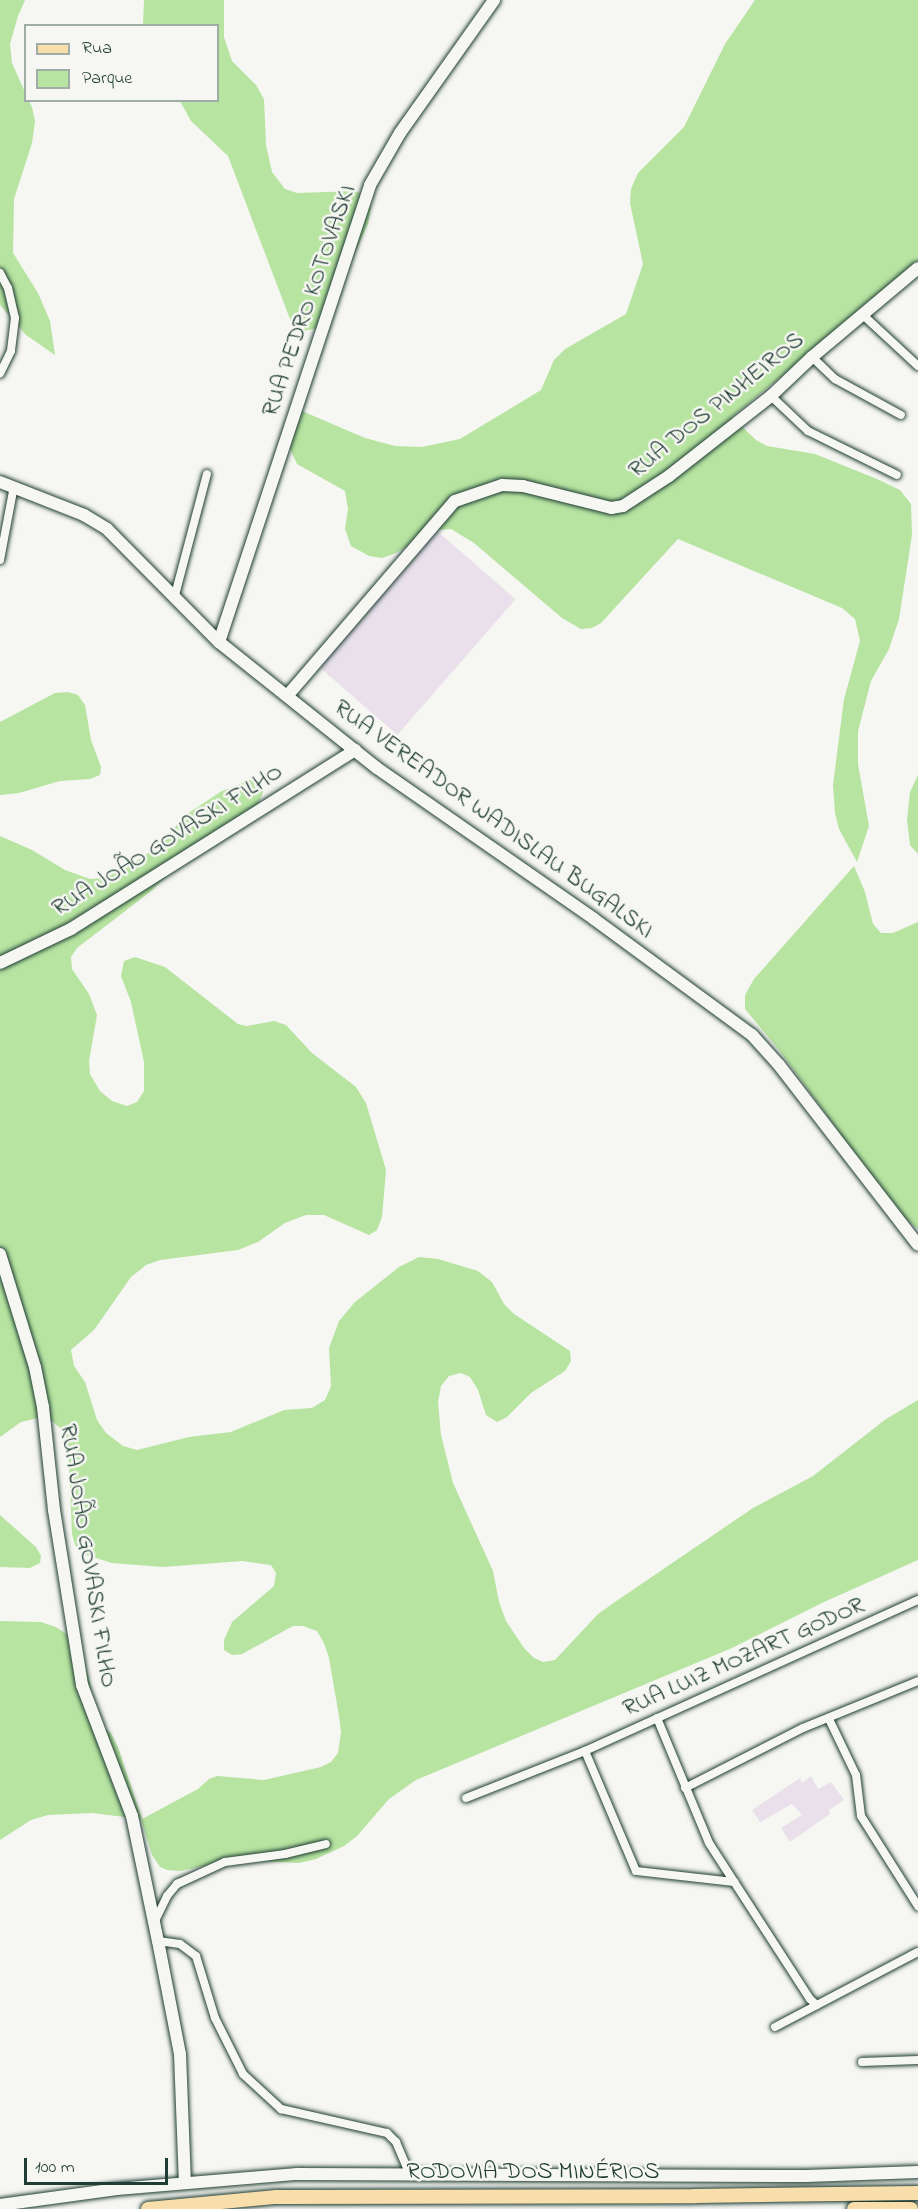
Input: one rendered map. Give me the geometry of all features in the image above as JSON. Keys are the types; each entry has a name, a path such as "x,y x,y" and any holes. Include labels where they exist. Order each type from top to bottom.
{"main road":[{"path":"891,2192 918,2186"},
{"name":"RODOVIA DOS MINÉRIOS","path":"148,2209 276,2196 695,2196 918,2193"},
{"path":"854,2209 911,2209"}],"street":[{"name":"RUA PEDRO KOTOVASKI","path":"219,642 370,184 400,133 494,0"},
{"name":"RUA DOS PINHEIROS","path":"287,696 454,501 492,488 513,485 611,508 623,506 669,477 771,396 812,357 918,268"},
{"path":"0,273 8,288 15,318 11,351 0,374"},
{"path":"862,315 918,366"},
{"path":"812,357 835,379 901,415"},
{"path":"771,396 808,431 897,475"},
{"path":"175,596 207,474"},
{"name":"RUA VEREADOR WADISLAU BUGALSKI","path":"0,482 84,515 107,529 219,642 377,768 602,925 752,1035 779,1065 918,1245"},
{"path":"0,560 14,486"},
{"name":"RUA JOÃO GOVASKI FILHO","path":"0,963 71,928 356,750"},
{"name":"RUA JOÃO GOVASKI FILHO","path":"0,1254 35,1367 43,1407 54,1510 82,1684 132,1816 158,1941 180,2054 185,2183"},
{"name":"RUA LUIZ MOZART GODOR","path":"466,1798 585,1751 918,1600"},
{"path":"685,1788 803,1728 918,1681"},
{"path":"657,1718 709,1843 810,1999 818,2005"},
{"path":"829,1719 856,1775 861,1816 918,1906"},
{"path":"585,1751 636,1870 734,1882"},
{"path":"154,1924 167,1896 177,1884 225,1862 285,1854 326,1844"},
{"path":"158,1941 180,1944 196,1956 215,2018 243,2074 273,2102 281,2109 387,2133 396,2142 409,2173"},
{"path":"775,2027 918,1952"},
{"path":"862,2062 918,2060"},
{"path":"0,2205 117,2189 297,2174 806,2176 918,2172"}],"shaded area":[{"path":"437,531 515,599 397,735 319,667"},
{"path":"811,1776 818,1789 831,1782 844,1800 829,1810 830,1814 790,1842 781,1828 802,1815 792,1804 760,1822 752,1810 800,1778 802,1783"}],"green space":[{"path":"0,0 25,0 10,44 12,63 24,90 24,102 30,102 35,121 32,143 14,199 13,253 38,293 50,321 55,355 26,335 0,305"},
{"path":"144,0 224,0 224,37 232,61 256,85 264,99 266,145 272,172 285,189 297,193 356,191 368,199 371,208 368,224 322,327 304,331 293,327 228,156 191,121 181,102 219,102 219,24 143,24"},
{"path":"755,0 918,0 918,263 732,417 756,440 767,446 815,454 900,490 911,504 912,535 899,619 889,649 871,681 858,731 858,764 869,826 857,862 839,829 835,813 833,785 844,699 860,641 855,619 842,608 678,539 601,623 592,628 581,629 562,618 474,543 451,529 436,530 396,553 382,558 369,556 351,546 345,529 348,509 345,491 297,464 290,449 295,408 365,438 395,446 422,447 460,439 541,390 554,360 565,349 626,314 643,264 630,203 631,189 638,173 684,127 725,44"},
{"path":"68,692 78,695 85,705 91,740 101,767 100,775 90,779 60,781 19,793 0,795 0,722 55,693"},
{"path":"918,775 918,854 910,845 907,820 910,792"},
{"path":"250,780 261,783 264,790 259,802 249,814 179,864 150,892 77,948 71,957 72,969 89,994 97,1015 89,1061 90,1074 100,1091 112,1101 127,1106 137,1102 144,1091 144,1062 131,1002 121,976 124,961 135,957 165,967 238,1024 247,1026 274,1021 286,1025 312,1053 356,1087 366,1103 386,1170 382,1217 377,1230 369,1235 324,1215 306,1215 285,1223 258,1242 238,1250 160,1260 146,1265 131,1277 94,1330 71,1350 74,1366 85,1382 97,1420 106,1433 123,1446 137,1450 189,1437 231,1432 284,1410 312,1408 325,1400 331,1386 329,1348 339,1321 355,1302 399,1267 419,1257 438,1259 478,1271 492,1282 504,1304 514,1314 570,1351 571,1361 565,1371 531,1393 507,1417 497,1422 486,1415 478,1390 470,1377 461,1373 449,1376 441,1386 438,1402 441,1435 453,1483 493,1571 499,1602 506,1621 524,1648 534,1658 543,1662 555,1660 598,1614 753,1508 813,1476 886,1419 918,1400 918,1560 824,1602 732,1648 416,1780 389,1799 357,1836 344,1846 316,1859 299,1863 233,1860 180,1871 160,1867 152,1855 141,1819 92,1813 48,1815 31,1820 0,1840 0,1621 41,1622 56,1627 73,1638 80,1649 90,1681 93,1701 103,1727 111,1733 118,1747 142,1819 198,1789 209,1779 217,1776 264,1780 321,1767 331,1762 338,1753 341,1732 329,1658 317,1631 303,1626 293,1626 242,1654 232,1655 224,1650 224,1640 232,1622 274,1586 276,1573 271,1565 242,1561 163,1567 112,1563 83,1554 75,1545 72,1534 69,1464 67,1447 61,1429 52,1421 38,1418 21,1422 0,1437 0,836 32,850 65,870 90,879 104,878 129,866 150,852 190,812 222,791"},
{"path":"854,866 865,892 873,924 881,933 893,933 918,922 918,1229 899,1214 779,1050 745,1009 745,995 754,979"},
{"path":"0,1515 36,1547 41,1556 40,1563 30,1568 0,1567"}]}
